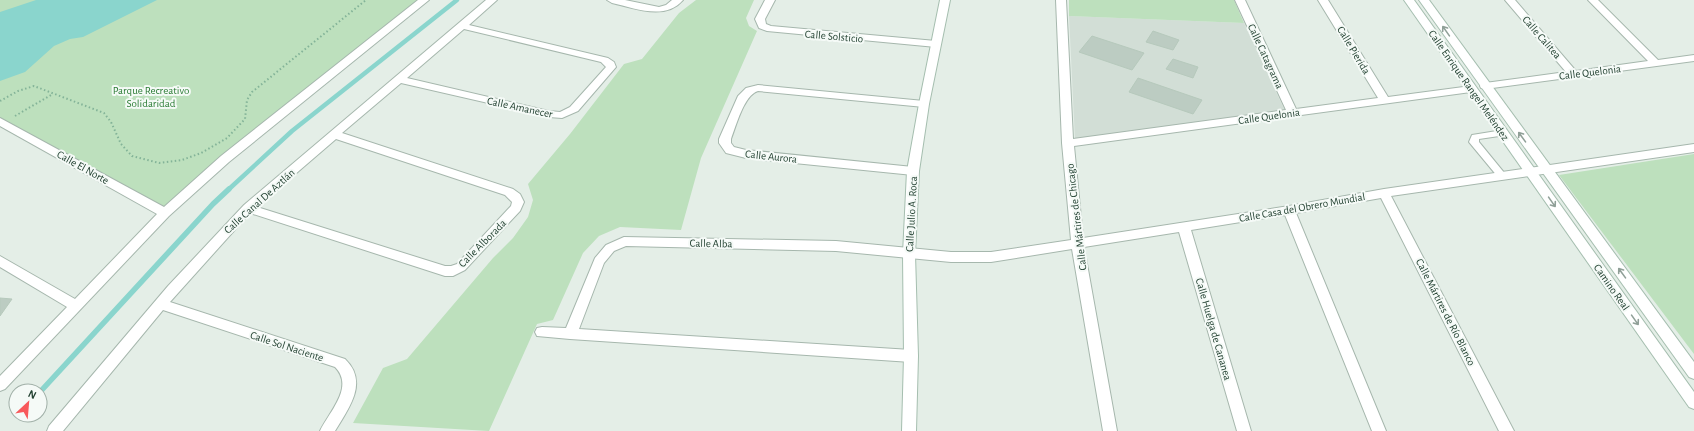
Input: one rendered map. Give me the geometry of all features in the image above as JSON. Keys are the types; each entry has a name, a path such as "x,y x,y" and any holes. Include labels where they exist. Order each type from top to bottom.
{"street":[{"path":"0,385 165,213 243,143 424,0"},
{"name":"Calle Canal De Aztlán","path":"54,431 213,243 248,208 492,0"},
{"path":"612,0 659,10 669,8 678,0"},
{"name":"Calle Solsticio","path":"770,0 760,22 762,26 770,29 936,44"},
{"name":"Calle Julio A. Roca","path":"909,431 911,356 909,254 913,171 924,104 945,0"},
{"name":"Calle Mártires de Chicago","path":"1061,0 1068,143 1077,243 1110,431"},
{"name":"Calle Catagrama","path":"1240,0 1293,113"},
{"name":"Calle Pierida","path":"1323,0 1385,101"},
{"name":"Calle Enrique Rangel Meléndez","path":"1409,0 1530,170"},
{"name":"Calle Enrique Rangel Meléndez","path":"1424,0 1545,168"},
{"name":"Calle Calitea","path":"1510,0 1574,74"},
{"path":"1593,0 1656,64"},
{"name":"Calle Amanecer","path":"399,79 549,114 562,114 574,109 611,67 610,64 604,60 462,26"},
{"name":"Calle Quelonia","path":"1485,86 1694,58"},
{"name":"Calle Aurora","path":"913,171 746,154 730,150 724,143 742,98 750,90 758,88 924,104"},
{"name":"Calle Quelonia","path":"1068,143 1471,89"},
{"name":"Calle El Norte","path":"2,122 165,213"},
{"name":"Calle Alborada","path":"248,208 445,271 453,271 461,267 516,208 518,202 516,197 509,192 333,134"},
{"name":"Calle Casa del Obrero Mundial","path":"909,254 951,258 991,257 1530,170 1694,148"},
{"name":"Camino Real","path":"1545,168 1694,373"},
{"name":"Camino Real","path":"1530,170 1694,403"},
{"name":"Calle Mártires de Río Blanco","path":"1384,193 1507,431"},
{"path":"1288,210 1379,431"},
{"name":"Calle Huelga de Cananea","path":"1184,227 1244,431"},
{"name":"Calle Alba","path":"570,334 599,261 610,248 624,242 836,246 909,254"},
{"path":"0,261 76,306"},
{"name":"Calle Sol Naciente","path":"161,304 340,363 346,367 351,377 348,391 327,431"},
{"path":"542,332 911,356"}],"lane":[{"path":"1501,175 1474,142 1475,137 1503,132"}],"path":[{"path":"0,101 18,91 34,86 104,113 111,122 121,144 132,156 159,163 182,160 200,153 227,138 245,119 247,100 252,92 366,0"},
{"path":"2,122 53,94"}],"shaded area":[{"path":"1069,16 1244,23 1285,111 1075,140"}],"green space":[{"name":"Parque Recreativo Solidaridad","path":"0,0 423,0 165,213 0,123"},
{"path":"696,0 754,0 746,18 749,26 757,31 701,158 681,230 620,227 599,236 583,253 553,320 537,324 489,431 353,423 383,368 407,359 493,258 513,238 528,217 533,200 528,184 570,134 624,64 642,59 679,13"},
{"path":"1069,0 1234,0 1244,23 1069,16"},
{"path":"1694,154 1694,354 1559,175"}],"water":[{"path":"36,0 157,0 83,37 70,39 54,46 25,72 0,81 0,12"}],"building":[{"path":"1153,31 1179,40 1173,50 1146,42"},
{"path":"1092,36 1144,53 1132,70 1079,52"},
{"path":"1173,59 1198,67 1193,78 1166,69"},
{"path":"1138,78 1202,100 1193,114 1129,92"},
{"path":"0,298 12,299 0,316"}],"waterway":[{"path":"228,190 292,131 457,0"},
{"path":"48,383 213,204 229,189"}]}
